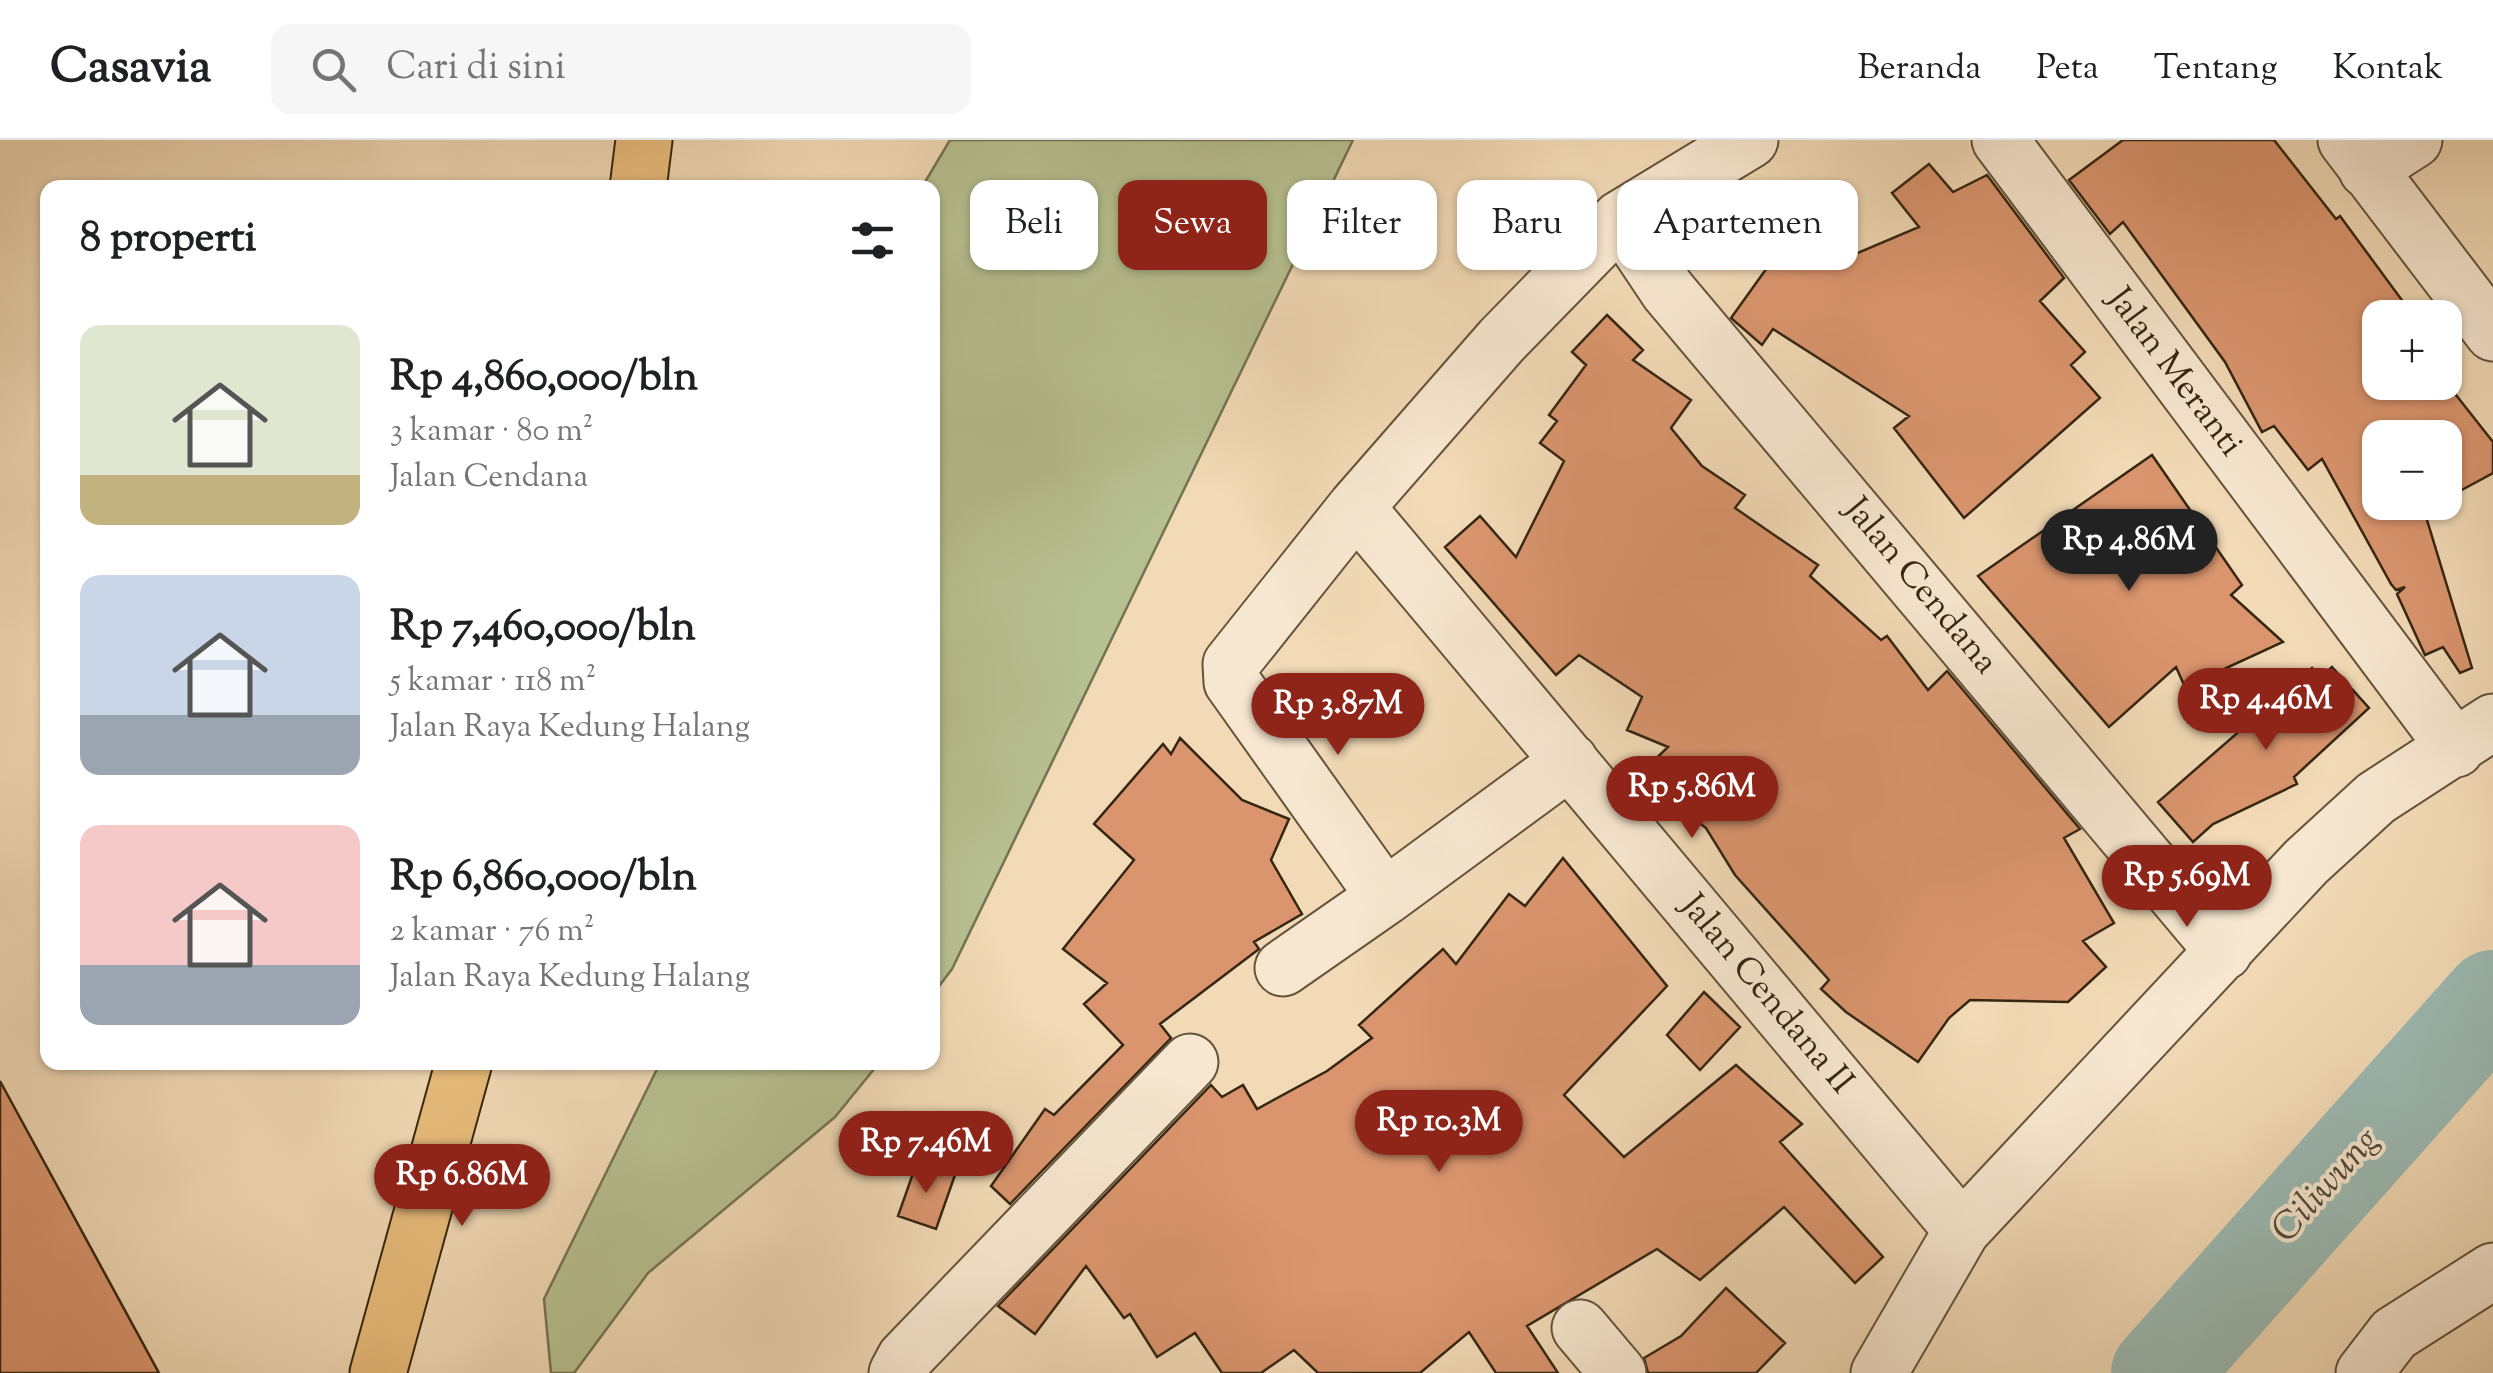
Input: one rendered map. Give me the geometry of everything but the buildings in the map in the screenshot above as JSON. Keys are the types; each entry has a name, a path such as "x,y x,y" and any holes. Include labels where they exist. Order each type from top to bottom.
{"main road":[{"path":"639,180 644,140"},
{"path":"378,1373 462,1070"}],"street":[{"path":"1684,180 1750,140"},
{"name":"Jalan Meranti","path":"2000,140 2474,736"},
{"path":"2414,140 2357,155 2493,333"},
{"path":"1385,897 1232,682 1231,664 1356,507 1502,340 1617,222"},
{"name":"Jalan Cendana","path":"1654,270 1668,292 2224,952"},
{"name":"Jalan Cendana II","path":"1356,507 1962,1230"},
{"path":"1879,1373 1962,1230 2306,862 2376,798 2474,736"},
{"path":"1283,968 1570,761"},
{"path":"898,1373 905,1358 1190,1062"},
{"path":"2392,1360 2493,1272"},
{"path":"1580,1328 1618,1373"}],"green space":[{"path":"950,140 1353,140 1334,180 1287,180 1287,270 1290,270 952,969 940,985 940,180 926,180"},
{"path":"657,1070 873,1070 835,1117 648,1273 574,1373 551,1373 544,1299"}],"waterway":[{"name":"Ciliwung","path":"2160,1373 2493,999"}]}
